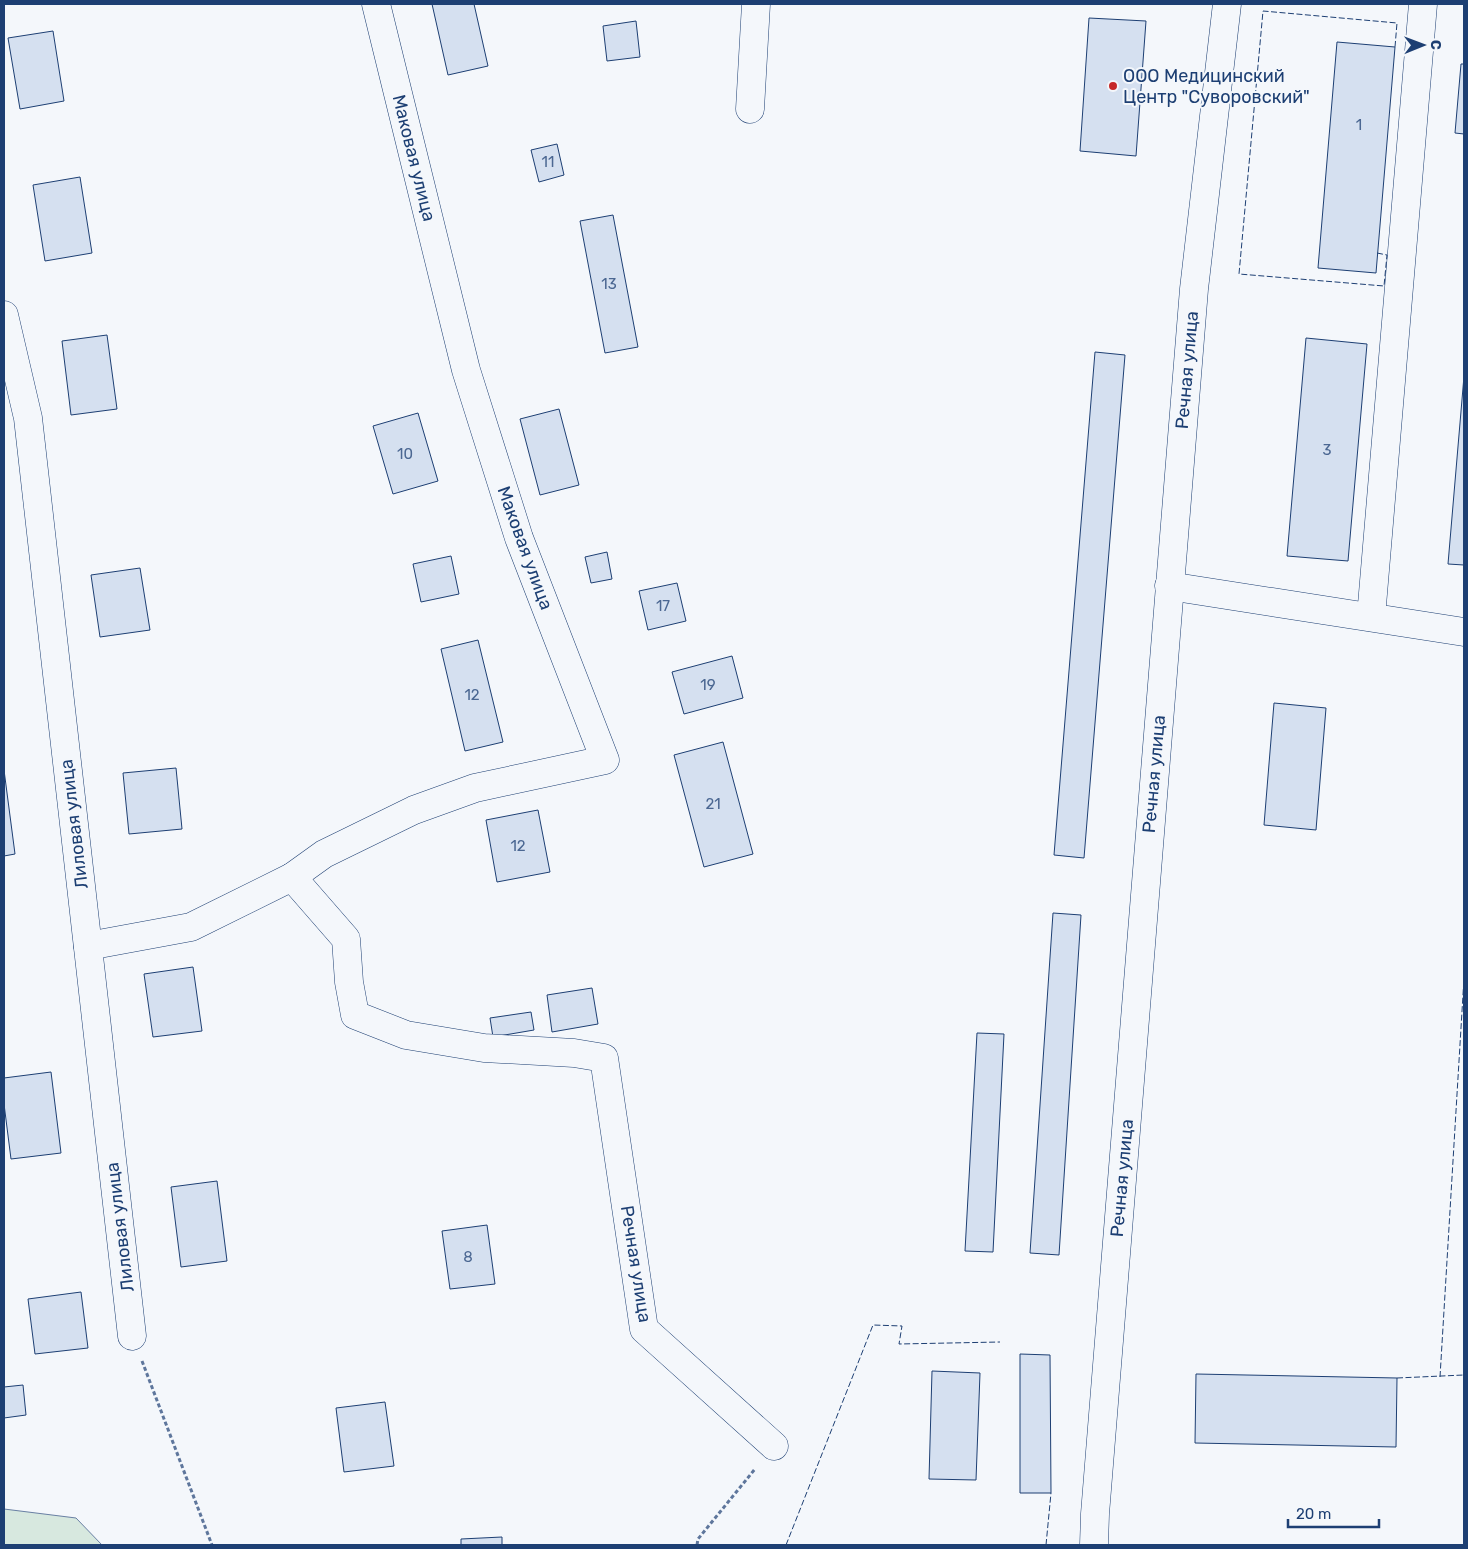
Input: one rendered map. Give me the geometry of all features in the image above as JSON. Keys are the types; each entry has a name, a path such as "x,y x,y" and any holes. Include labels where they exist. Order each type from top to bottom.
{"street":[{"name":"Маковая улица","path":"88,946 190,927 292,877 324,854 414,810 475,788 605,760 519,538 466,370 376,4"},
{"path":"750,109 756,4"},
{"name":"Речная улица","path":"1094,1545 1194,289 1228,4"},
{"path":"1371,617 1423,4"},
{"name":"Лиловая улица","path":"4,315 28,418 132,1336"},
{"path":"1169,586 1464,632"},
{"name":"Речная улица","path":"292,877 346,939 349,982 355,1015 406,1035 484,1048 574,1053 604,1058 644,1329 774,1446"}],"path":[{"path":"132,1336 212,1545"},
{"path":"697,1545 698,1539 774,1446"}],"shaded area":[{"path":"4,1509 76,1518 102,1545 4,1545"}],"building":[{"path":"432,4 474,4 488,66 448,75"},
{"name":"ООО Медицинский Центр \"Суворовский\"","path":"1089,18 1146,21 1136,156 1080,151"},
{"path":"636,21 640,57 607,61 603,26"},
{"path":"53,31 64,101 20,109 8,38"},
{"path":"1337,42 1395,47 1376,273 1318,268"},
{"path":"1461,64 1464,64 1464,134 1455,133"},
{"path":"557,144 564,175 539,182 531,150"},
{"path":"80,177 92,253 45,261 33,185"},
{"path":"613,215 638,347 605,353 580,221"},
{"path":"107,335 117,409 71,415 62,341"},
{"path":"1306,338 1367,344 1348,561 1287,556"},
{"path":"1095,352 1125,355 1084,858 1054,855"},
{"path":"1464,376 1464,565 1448,564"},
{"path":"559,409 579,485 540,495 520,419"},
{"path":"418,413 438,481 393,494 373,426"},
{"path":"607,552 612,579 591,583 585,557"},
{"path":"451,556 459,594 421,602 413,564"},
{"path":"140,568 150,630 100,637 91,575"},
{"path":"677,583 686,621 648,630 639,591"},
{"path":"478,640 503,742 465,751 441,649"},
{"path":"732,656 743,698 684,714 672,672"},
{"path":"1274,703 1326,708 1316,830 1264,825"},
{"path":"723,742 753,854 704,867 674,755"},
{"path":"176,768 182,829 129,834 123,773"},
{"path":"4,770 15,854 4,856"},
{"path":"538,810 550,872 497,882 486,820"},
{"path":"1053,913 1081,915 1059,1255 1030,1253"},
{"path":"193,967 202,1031 153,1037 144,974"},
{"path":"592,988 598,1024 552,1032 547,995"},
{"path":"531,1012 534,1030 493,1037 490,1018"},
{"path":"977,1033 1004,1034 993,1252 965,1251"},
{"path":"51,1072 61,1153 11,1159 4,1104 4,1078"},
{"path":"217,1181 227,1261 181,1267 171,1187"},
{"path":"487,1225 495,1284 450,1289 442,1231"},
{"path":"81,1292 88,1348 35,1354 28,1299"},
{"path":"1020,1354 1050,1355 1051,1493 1020,1493"},
{"path":"932,1371 980,1373 976,1480 929,1479"},
{"path":"1196,1374 1397,1378 1396,1447 1195,1443"},
{"path":"23,1385 26,1415 4,1418 4,1387"},
{"path":"385,1402 394,1466 344,1472 336,1408"},
{"path":"502,1537 502,1545 461,1545 461,1539"}],"fence":[{"path":"1377,253 1387,255 1384,286 1239,274 1263,11 1397,23 1395,47"},
{"path":"1440,1377 1464,978"},
{"path":"786,1545 873,1325 902,1326 899,1344 1000,1342"},
{"path":"1397,1378 1464,1375"},
{"path":"1046,1545 1051,1493"}],"place":[{"name":"ООО Медицинский Центр \"Суворовский\"","path":"1113,86"}]}
